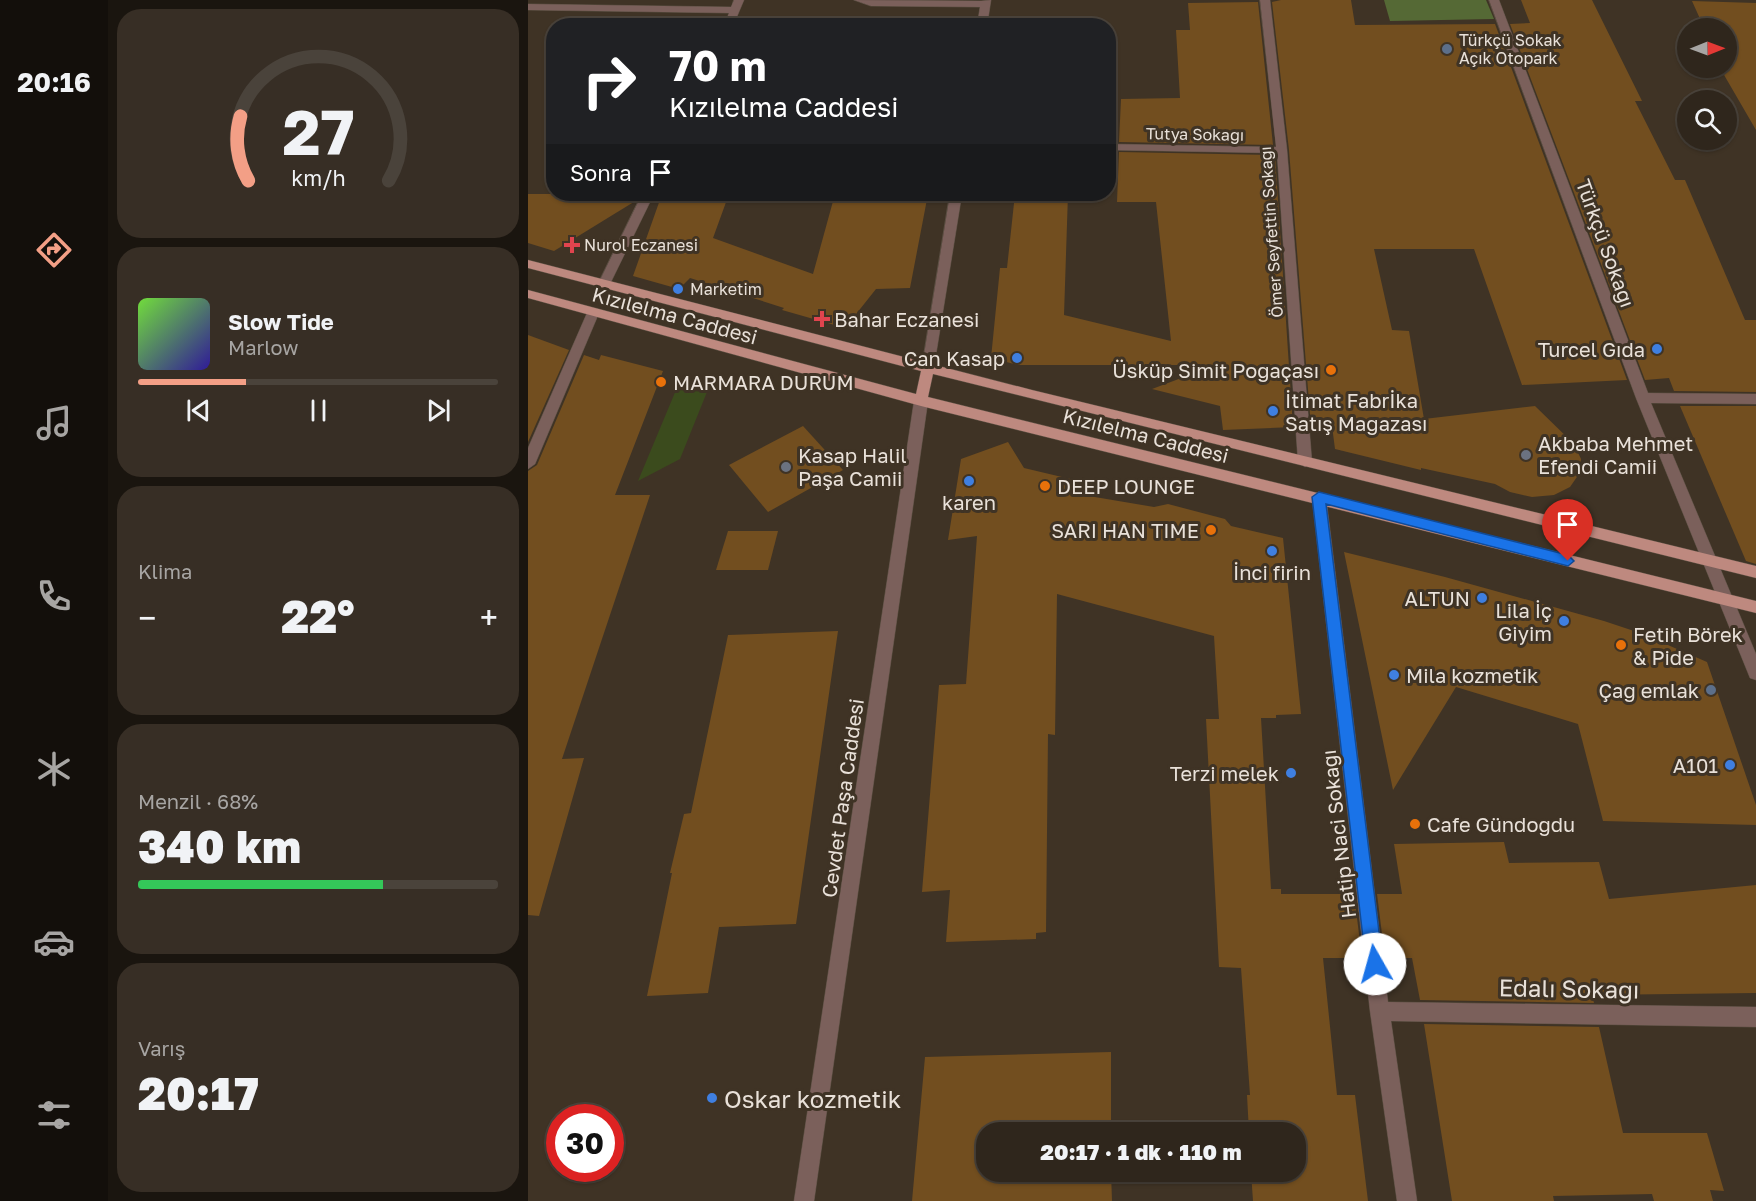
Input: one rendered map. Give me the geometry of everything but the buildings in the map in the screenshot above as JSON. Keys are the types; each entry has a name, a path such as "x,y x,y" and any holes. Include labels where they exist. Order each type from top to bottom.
{"main road":[{"name":"Kızılelma Caddesi","path":"528,264 605,282 1032,395 1756,572"},
{"name":"Kızılelma Caddesi","path":"528,294 921,401 1319,497 1756,607"},
{"path":"921,401 928,367"}],"street":[{"path":"732,18 739,0"},
{"path":"859,0 871,3 986,2 983,18"},
{"name":"Ömer Seyfettin Sokağı","path":"1265,0 1282,150 1305,462"},
{"name":"Türkçü Sokağı","path":"1494,0 1643,398 1756,674"},
{"path":"528,7 735,10"},
{"name":"Tutya Sokağı","path":"1116,147 1282,150"},
{"path":"605,282 645,201"},
{"path":"928,367 955,201"},
{"path":"528,464 593,313"},
{"path":"1643,398 1756,399"},
{"name":"Cevdet Paşa Caddesi","path":"804,1201 921,401"},
{"name":"Hatip Naci Sokağı","path":"1319,497 1380,1011 1407,1201"},
{"name":"Edalı Sokağı","path":"1380,1011 1756,1017"}],"green space":[{"path":"1384,0 1486,0 1494,19 1390,21"},
{"path":"676,390 707,392 680,459 638,481"}],"place":[{"name":"Türkçü Sokak Açık Otopark","path":"1447,49"},
{"name":"Nurol Eczanesi","path":"572,245"},
{"name":"Marketim","path":"678,289"},
{"name":"Bahar Eczanesi","path":"822,319"},
{"name":"Turcel Gıda","path":"1657,349"},
{"name":"Can Kasap","path":"1017,358"},
{"name":"Üsküp Simit Pogaçası","path":"1331,370"},
{"name":"MARMARA DURUM","path":"661,382"},
{"name":"İtimat Fabrİka Satış Mağazası","path":"1273,411"},
{"name":"Akbaba Mehmet Efendi Camii","path":"1526,455"},
{"name":"Kasap Halil Paşa Camii","path":"786,467"},
{"name":"karen","path":"969,481"},
{"name":"DEEP LOUNGE","path":"1045,486"},
{"name":"SARI HAN TIME","path":"1211,530"},
{"name":"İnci firin","path":"1272,551"},
{"name":"ALTUN","path":"1482,598"},
{"name":"Lila İç Giyim","path":"1564,621"},
{"name":"Fetih Börek & Pide","path":"1621,645"},
{"name":"Mila kozmetik","path":"1394,675"},
{"name":"Çağ emlak","path":"1711,690"},
{"name":"A101","path":"1730,765"},
{"name":"Terzi melek","path":"1291,773"},
{"name":"Cafe Gündoğdu","path":"1415,824"},
{"name":"Oskar kozmetik","path":"712,1098"}],"route":[{"path":"1375,964 1319,497 1568,561"}]}
